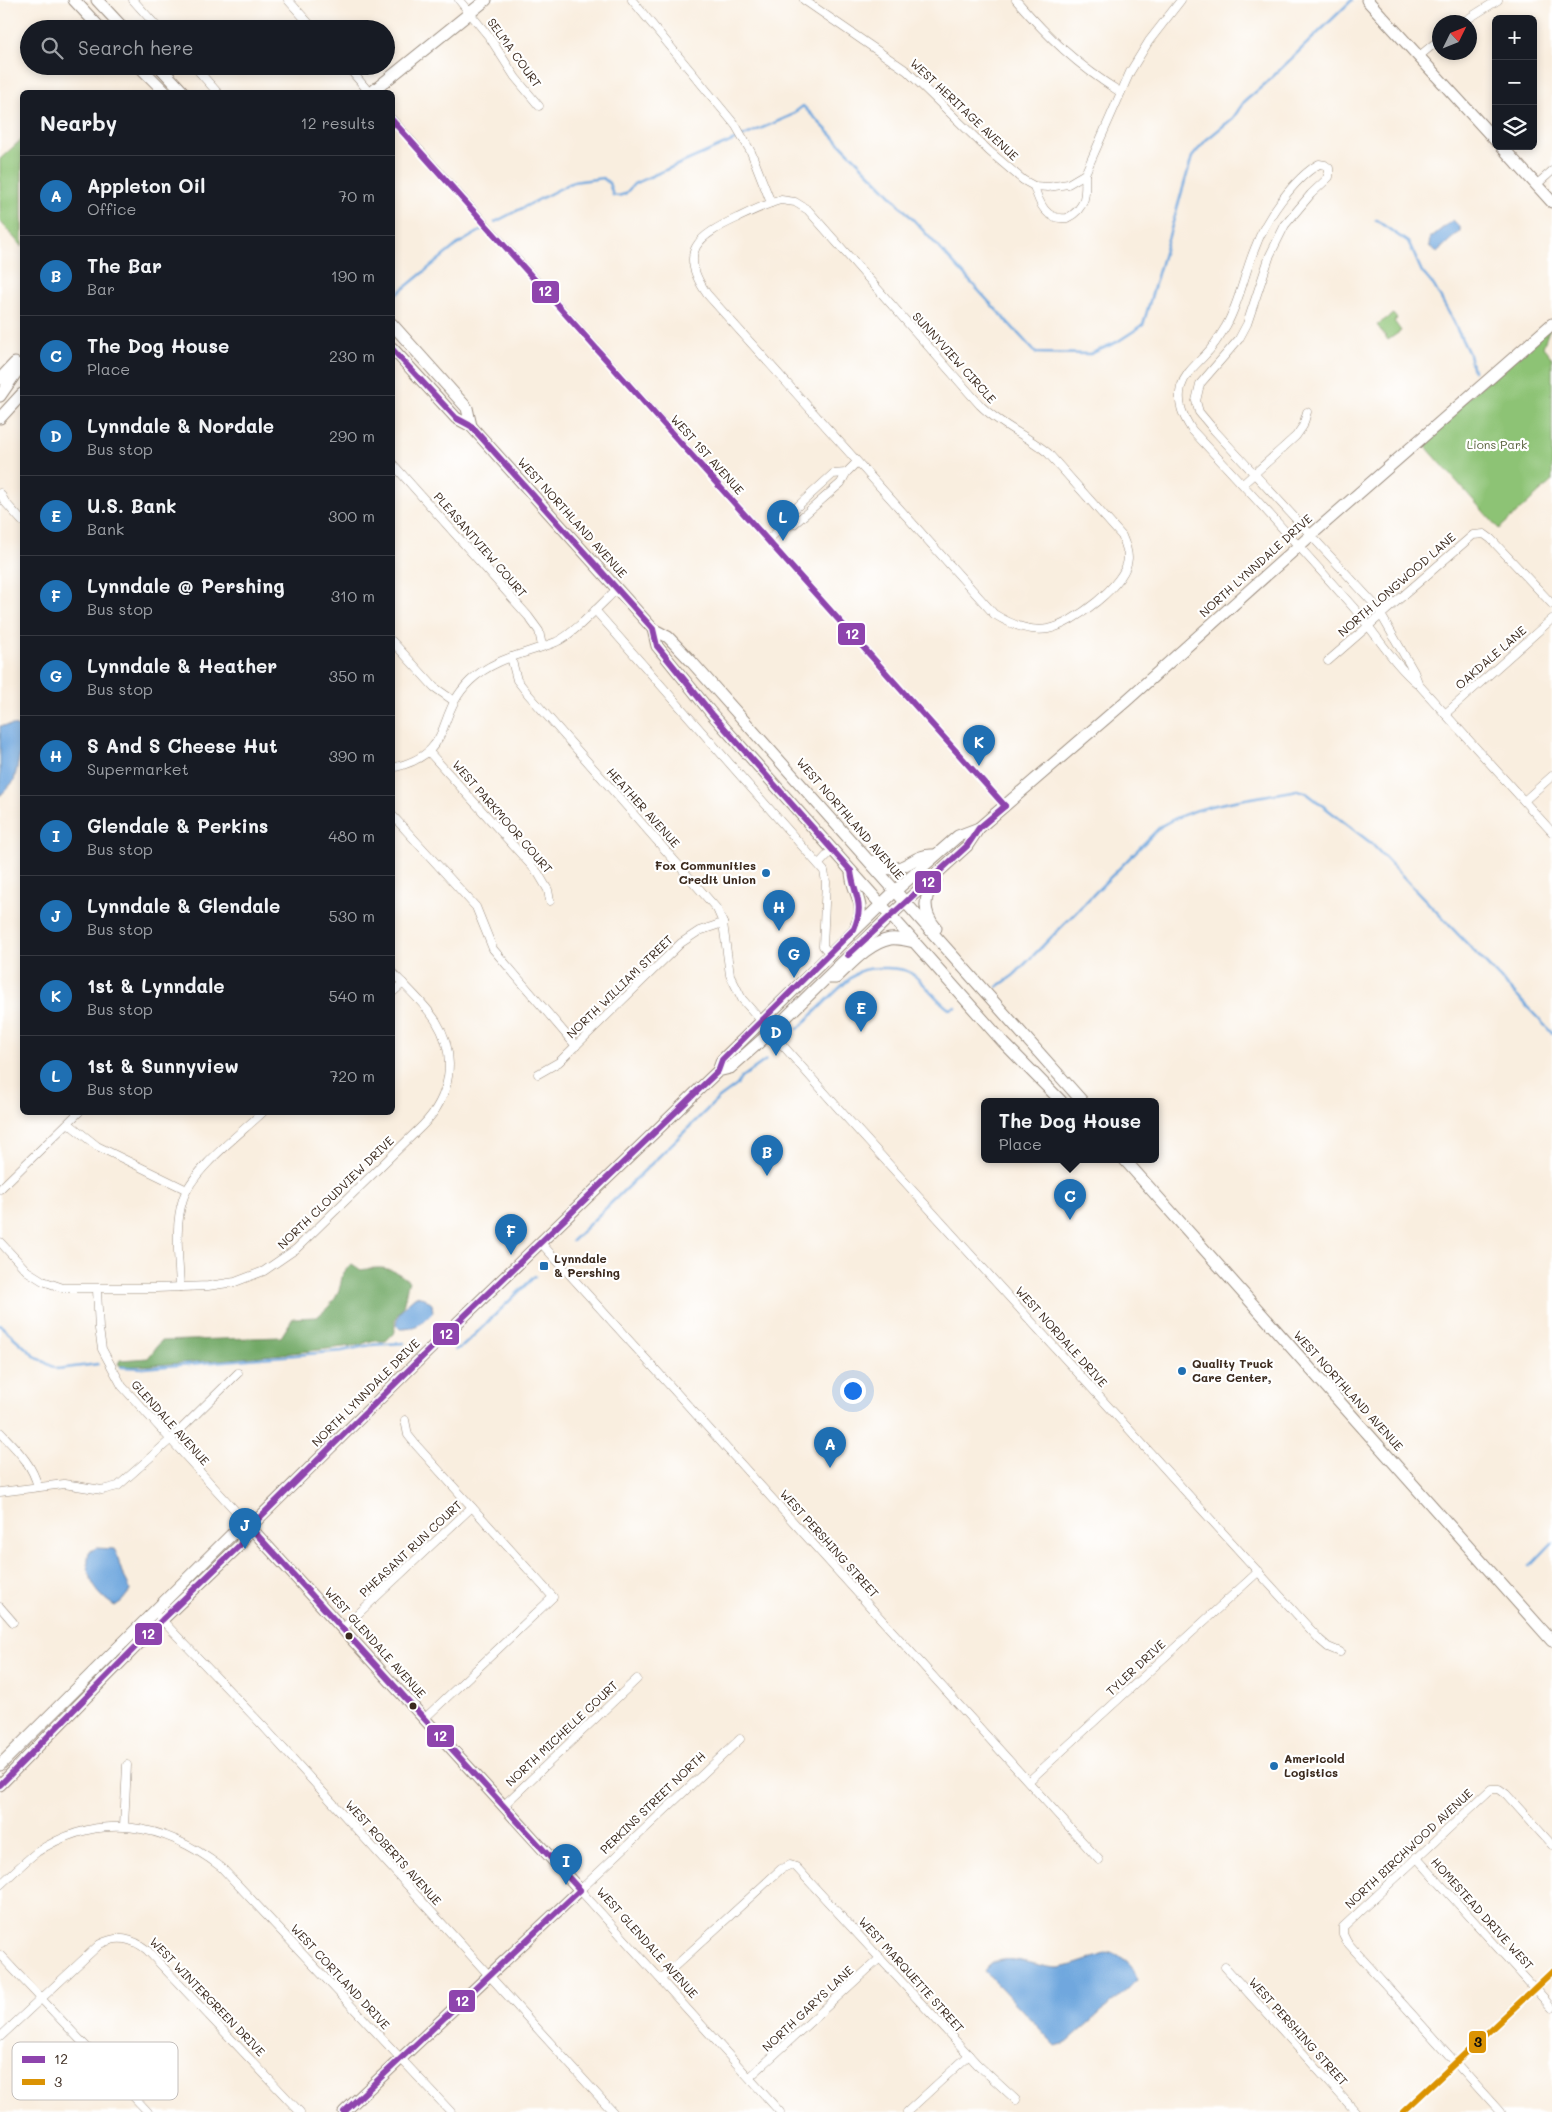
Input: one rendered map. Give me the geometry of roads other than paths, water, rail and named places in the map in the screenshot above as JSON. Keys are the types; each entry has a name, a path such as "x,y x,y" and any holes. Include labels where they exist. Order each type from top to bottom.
{"main road":[{"path":"74,0 93,20"},
{"path":"97,0 116,20"},
{"path":"395,73 486,0"},
{"path":"1367,0 1492,137"},
{"path":"147,75 163,90"},
{"path":"167,75 181,90"},
{"path":"374,90 392,75"},
{"path":"1504,150 1552,202"},
{"name":"NORTH LYNNDALE DRIVE","path":"718,1071 730,1068 771,1032 890,916 967,846 979,828 1126,701 1310,536 1552,324"},
{"name":"WEST NORTHLAND AVENUE","path":"395,327 467,408 471,426"},
{"name":"WEST NORTHLAND AVENUE","path":"395,351 456,418 471,426 617,589 652,630 657,646 712,714 890,916 1016,1056 1057,1098"},
{"path":"0,379 20,360"},
{"path":"0,396 20,367"},
{"path":"0,418 20,396"},
{"name":"WEST NORTHLAND AVENUE","path":"652,630 668,637 684,654 1079,1098"},
{"name":"NORTH LYNNDALE DRIVE","path":"0,1785 162,1620 240,1545 250,1527 423,1356 718,1071 722,1060 829,953 880,904 958,836 979,828"},
{"path":"861,852 881,866 893,870 928,854 936,855"},
{"path":"851,871 851,880 861,906 854,929"},
{"path":"936,875 936,880 926,898 927,915 968,964 969,976"},
{"path":"825,978 836,978 865,952 884,941 899,939 914,942"},
{"name":"WEST NORTHLAND AVENUE","path":"1128,1163 1552,1640"},
{"name":"NORTH LYNNDALE DRIVE","path":"0,1765 231,1535 250,1527"},
{"name":"WEST GLENDALE AVENUE","path":"250,1527 580,1890"},
{"name":"PERKINS STREET NORTH","path":"344,2112 580,1890"}],"street":[{"path":"133,0 151,20"},
{"path":"288,0 306,20"},
{"name":"SELMA COURT","path":"459,0 490,38 515,77 540,106"},
{"path":"632,0 736,126 751,152 771,203"},
{"name":"WEST HERITAGE AVENUE","path":"804,0 907,71 989,152 1023,180 1034,186"},
{"path":"1016,0 1063,50 1089,72 1120,92"},
{"path":"1085,174 1068,184 1048,187 1034,186 1041,206 1052,216 1067,218 1081,208 1085,200 1085,174 1120,92 1140,55 1181,0"},
{"path":"1474,15 1498,0"},
{"path":"1418,57 1432,46"},
{"path":"202,75 215,90"},
{"path":"355,75 369,90"},
{"name":"WEST 1ST AVENUE","path":"395,122 1005,806"},
{"path":"1420,685 1381,613 1199,412 1196,401 1200,384 1239,339 1250,315 1270,255 1279,236 1300,206 1329,177 1330,171 1327,166 1322,164 1317,166 1299,182 1278,207 1264,228 1254,249 1235,308 1217,340 1183,381 1180,406 1185,420 1192,430 1368,624 1409,677 1420,685 1444,714 1552,832"},
{"path":"1536,185 1552,171"},
{"name":"SUNNYVIEW CIRCLE","path":"787,200 808,210 980,405 999,421 1038,444 1048,453 1122,536 1127,548 1126,568 1110,589 1084,611 1063,625 1047,629 1033,629 1012,624 994,614 984,605 858,462 707,294 694,271 693,257 698,243 708,232 771,203 787,200"},
{"path":"1264,228 1279,236"},
{"path":"1235,308 1250,315"},
{"path":"1185,420 1199,412"},
{"path":"1243,484 1296,436 1303,426 1307,412"},
{"path":"768,540 781,528 794,524 841,483 846,473 858,462"},
{"name":"PLEASANTVIEW COURT","path":"395,466 528,616 538,632 542,646"},
{"path":"0,493 2,500 20,519"},
{"name":"NORTH LONGWOOD LANE","path":"1328,661 1368,624 1467,538 1473,535 1484,534 1501,549 1552,604"},
{"path":"395,767 413,762 429,752 438,741 454,701 474,677 491,665 564,636 617,589"},
{"path":"595,610 824,871 826,882 823,946 829,953"},
{"name":"OAKDALE LANE","path":"1444,714 1552,619"},
{"path":"395,644 434,687 454,701"},
{"name":"HEATHER AVENUE","path":"511,657 517,680 528,694 717,909 722,923 732,980 742,999 771,1032"},
{"name":"WEST PARKMOOR COURT","path":"429,752 538,873 548,890 550,901"},
{"path":"1524,801 1552,776"},
{"path":"395,818 476,907 496,955 576,1046"},
{"path":"819,864 832,850"},
{"name":"NORTH WILLIAM STREET","path":"538,1074 559,1062 689,936 722,923"},
{"name":"NORTH CLOUDVIEW DRIVE","path":"0,1242 28,1271 43,1281 63,1288 97,1290 208,1286 235,1282 275,1265 300,1244 429,1119 439,1106 446,1090 449,1070 448,1050 434,1019 395,975"},
{"path":"395,990 403,983"},
{"name":"WEST NORDALE DRIVE","path":"771,1032 1320,1640 1328,1647 1340,1652"},
{"path":"0,1189 76,1115"},
{"path":"180,1287 179,1221 182,1200 187,1190 208,1163 260,1115"},
{"path":"68,1123 97,1146 187,1190"},
{"name":"WEST PERSHING STREET","path":"541,1243 1100,1860"},
{"name":"GLENDALE AVENUE","path":"97,1290 99,1329 102,1349 107,1361 128,1393 250,1527"},
{"path":"0,1492 64,1484 111,1490 124,1482 170,1440 238,1373"},
{"name":"PHEASANT RUN COURT","path":"405,1420 408,1435 553,1597 424,1719"},
{"path":"0,1432 27,1461 34,1473 38,1487"},
{"name":"PHEASANT RUN COURT","path":"343,1628 472,1507"},
{"name":"TYLER DRIVE","path":"1029,1782 1258,1571"},
{"path":"0,1608 13,1622"},
{"name":"WEST ROBERTS AVENUE","path":"154,1610 263,1726 613,2112"},
{"name":"NORTH MICHELLE COURT","path":"503,1806 637,1679"},
{"name":"PERKINS STREET NORTH","path":"580,1890 740,1739"},
{"path":"124,1826 127,1766"},
{"name":"NORTH BIRCHWOOD AVENUE","path":"1456,2062 1347,1942 1343,1930 1345,1924 1488,1790 1495,1789 1506,1794 1552,1845"},
{"name":"WEST CORTLAND DRIVE","path":"0,1885 24,1862 49,1845 84,1832 124,1826 165,1834 181,1840 210,1859 230,1877 402,2058 450,2112"},
{"name":"HOMESTEAD DRIVE WEST","path":"1416,1857 1552,2008"},
{"name":"WEST MARQUETTE STREET","path":"661,1979 781,1869 790,1865 796,1867 968,2055 1016,2100"},
{"name":"WEST GLENDALE AVENUE","path":"580,1890 780,2112"},
{"name":"WEST WINTERGREEN DRIVE","path":"41,1998 100,1944 119,1938 130,1939 139,1943 300,2112"},
{"path":"0,1955 82,2042"},
{"name":"NORTH GARYS LANE","path":"750,2077 880,1958"},
{"name":"WEST PERSHING STREET","path":"1225,1967 1356,2112"},
{"path":"1403,2112 1552,1972"},
{"path":"0,2037 41,1998"},
{"path":"907,2112 968,2055"},
{"path":"1456,2062 1500,2112"},
{"path":"137,2100 148,2112"}],"water":[{"path":"1453,220 1460,227 1460,231 1437,252 1429,246 1430,238"},
{"path":"13,725 20,727 20,755 14,781 0,796 0,726"},
{"path":"416,1296 424,1298 432,1304 433,1312 418,1325 400,1329 396,1325 398,1316"},
{"path":"96,1548 114,1549 130,1591 115,1606 97,1590 90,1576 88,1568 89,1552"},
{"path":"1111,1952 1121,1957 1131,1966 1137,1980 1066,2043 1056,2046 985,1971 991,1964 999,1960 1019,1960 1058,1968"}],"waterway":[{"path":"495,222 573,182 603,178 609,183 613,195 625,194 634,184 790,116 803,106 885,189 1036,353 1090,354 1117,342 1143,325 1192,157 1206,140 1233,118 1244,102 1352,0"},
{"path":"1376,220 1409,243 1422,272 1434,286 1450,315 1469,354 1473,371"},
{"path":"395,296 458,244 482,230"},
{"path":"997,987 1014,975 1161,826 1176,818 1210,806 1297,790 1305,792 1371,843 1552,1033"},
{"path":"798,1029 849,979 867,969 893,968 905,970 919,979 949,1009 956,1007"},
{"path":"572,1241 718,1099 737,1085 741,1078 766,1060"},
{"path":"455,1350 463,1346 535,1276"},
{"path":"0,1325 37,1358 57,1369 98,1364"},
{"path":"121,1367 143,1368 342,1351 370,1345 404,1343"},
{"path":"1530,1566 1552,1543"}],"place":[{"name":"1st & Sunnyview","path":"783,541"},
{"name":"1st & Lynndale","path":"979,766"},
{"name":"Fox Communities Credit Union","path":"766,873"},
{"name":"S And S Cheese Hut","path":"779,931"},
{"name":"Lynndale & Heather","path":"794,978"},
{"name":"U.S. Bank","path":"861,1032"},
{"name":"Lynndale & Nordale","path":"776,1056"},
{"name":"The Bar","path":"767,1176"},
{"name":"The Dog House","path":"1070,1220"},
{"name":"Lynndale @ Pershing","path":"511,1255"},
{"name":"Lynndale & Pershing","path":"544,1266"},
{"name":"Quality Truck Care Center,","path":"1182,1371"},
{"name":"Appleton Oil","path":"830,1468"},
{"name":"Lynndale & Glendale","path":"245,1549"},
{"name":"Americold Logistics","path":"1274,1766"},
{"name":"Glendale & Perkins","path":"566,1885"}],"park label":[{"name":"Lions Park","path":"1497,445"}]}
